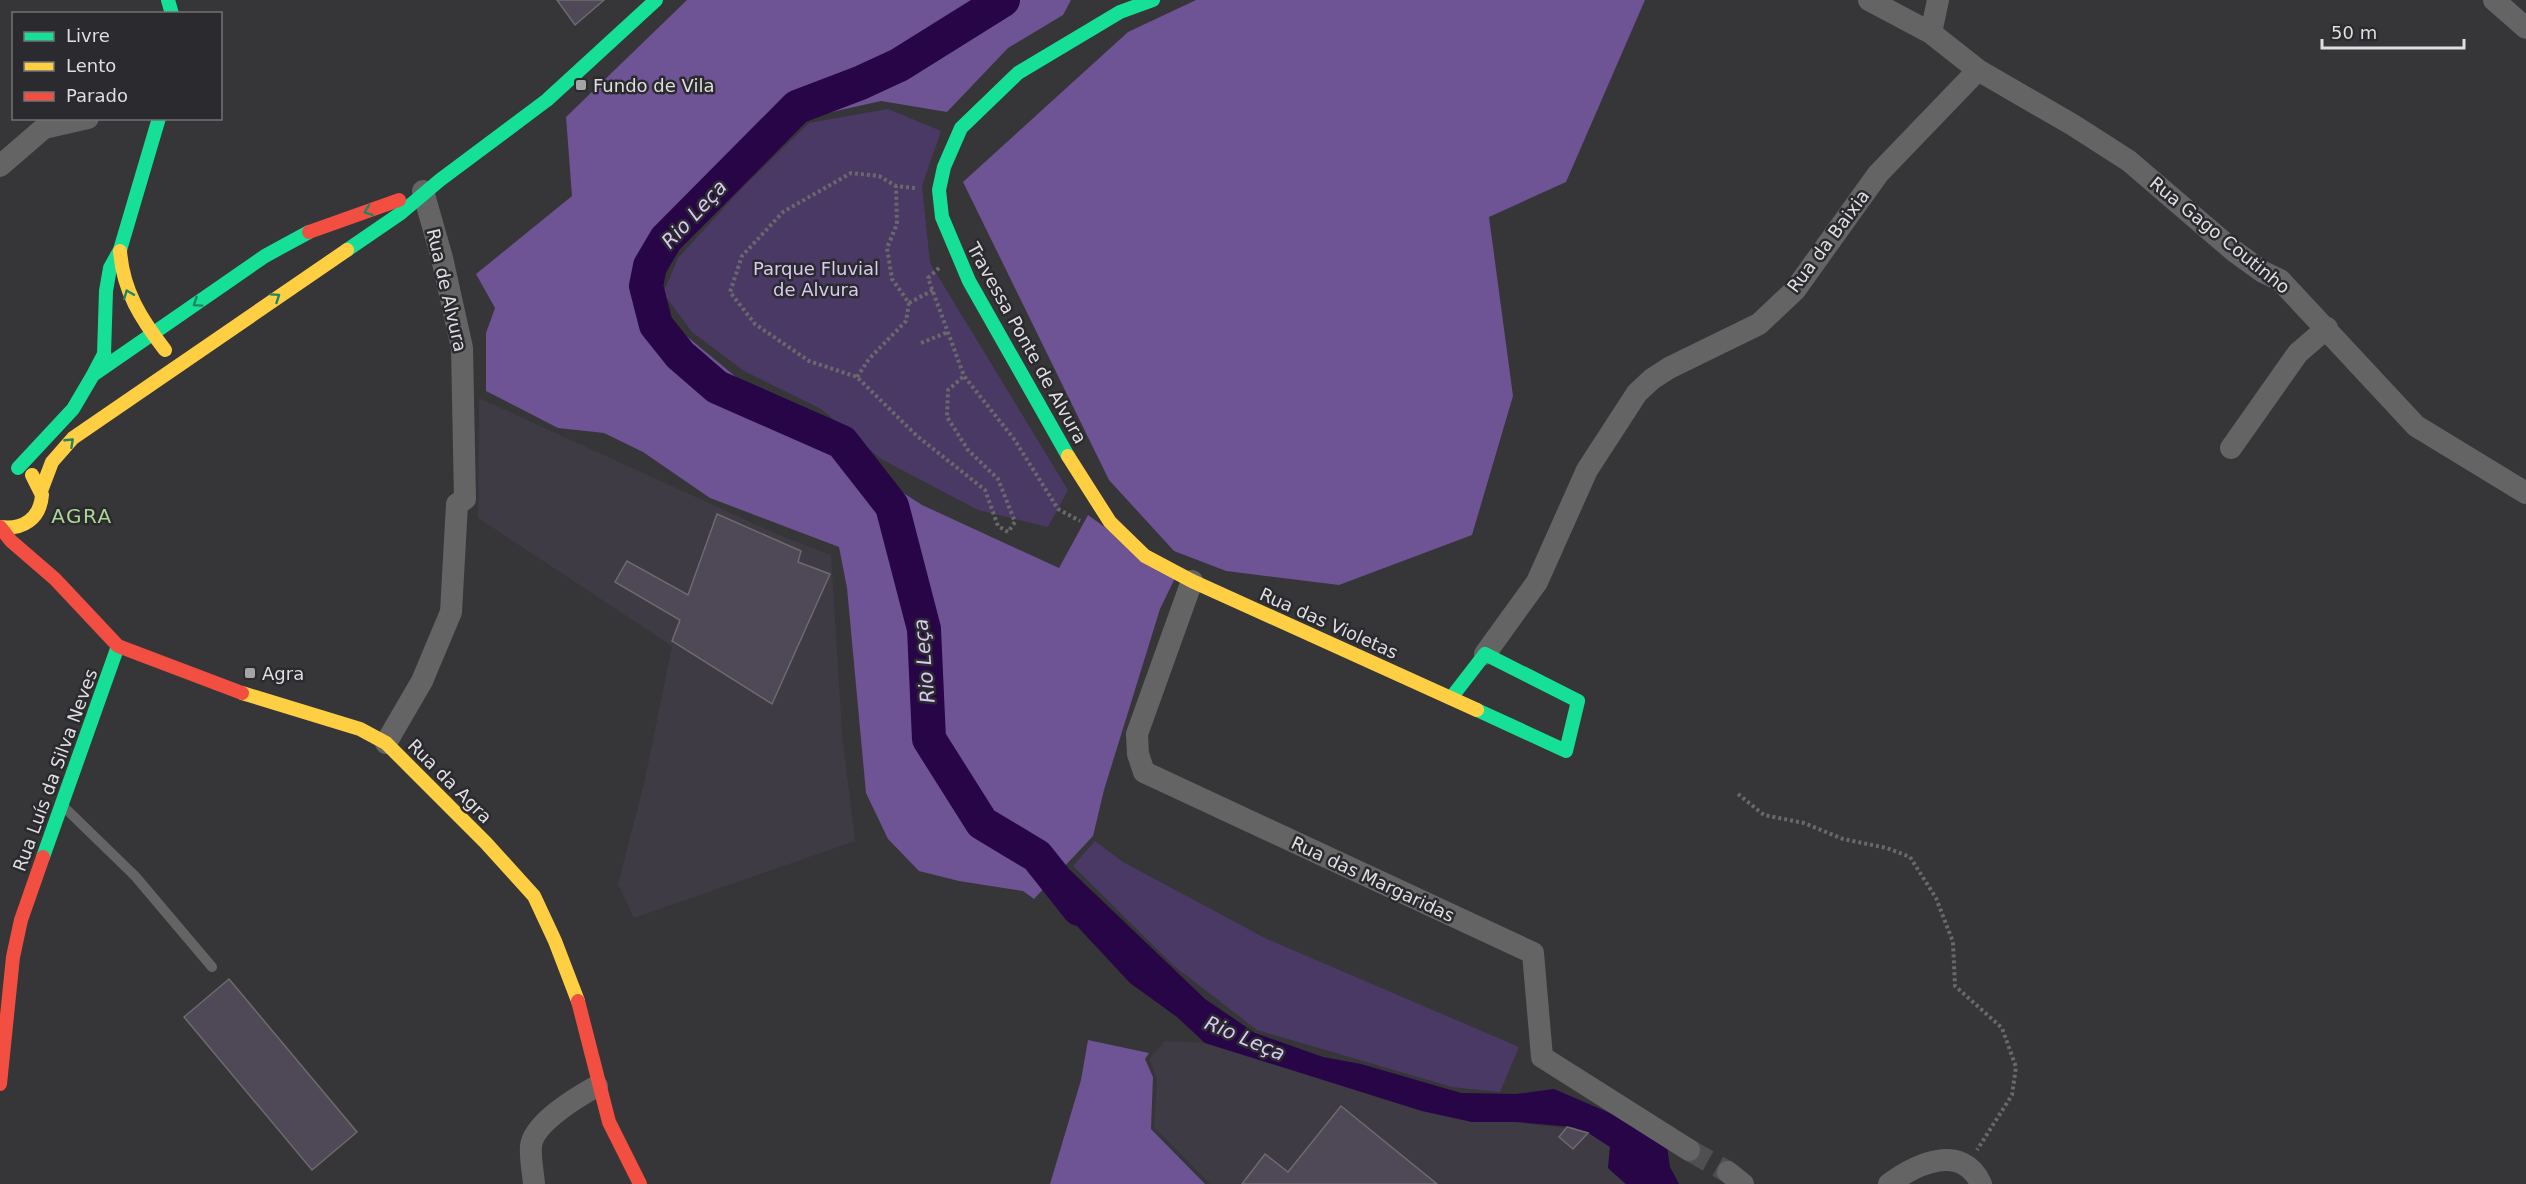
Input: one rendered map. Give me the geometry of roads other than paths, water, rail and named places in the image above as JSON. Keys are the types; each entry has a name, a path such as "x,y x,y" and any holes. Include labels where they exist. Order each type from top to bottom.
{"street":[{"path":"0,527 20,527 37,515 42,504 44,476 56,456 73,438 152,378 177,366 401,213 423,191 512,128 578,73 656,0"},
{"name":"Travessa Ponte de Alvura","path":"1153,0 1111,6 1018,74 961,128 944,166 939,190 942,217 955,253 1048,423 1110,522 1146,556 1192,581"},
{"name":"Rua Gago Coutinho","path":"1869,0 1931,33 1978,69 2129,161 2234,251 2263,272 2280,280 2416,426 2526,493"},
{"path":"1931,33 1938,0"},
{"path":"2494,0 2526,28"},
{"name":"Rua da Baixia","path":"1485,654 1537,582 1587,470 1637,393 1669,368 1759,324 1795,290 1878,174 1978,69"},
{"path":"0,166 44,128 78,120"},
{"path":"18,468 72,409 104,354 106,291 110,268 120,250 158,120"},
{"path":"93,375 127,343 152,333 265,256 307,233 423,191"},
{"name":"Rua de Alvura","path":"386,742 422,681 451,612 457,504 465,499 462,348 442,258 423,191"},
{"path":"120,250 121,276 132,304 177,366"},
{"path":"107,310 127,343"},
{"path":"2231,448 2298,352 2327,328"},
{"path":"3,468 18,468 36,479 42,491"},
{"path":"37,515 39,532"},
{"name":"Rua da Agra","path":"0,527 11,541 55,579 118,645 149,660 238,692 360,729 386,742 486,843 534,897 574,987 597,1086 609,1122 640,1184"},
{"name":"Rua da Agra","path":"41,546 42,555 55,579"},
{"name":"Rua das Violetas","path":"1192,581 1566,751 1578,700 1485,654"},
{"name":"Rua das Margaridas","path":"1192,581 1137,734 1138,754 1144,772 1533,953 1542,1057 1689,1149"},
{"name":"Rua Luís da Silva Neves","path":"0,1084 13,957 19,929 118,645"},
{"path":"1451,698 1485,654"},
{"path":"534,1184 531,1144 538,1131 551,1118 597,1086"},
{"path":"1889,1184 1907,1171 1928,1161 1954,1161 1965,1164 1981,1184"}],"lane":[{"path":"61,804 135,876 212,967"}],"water":[{"path":"1070,870 1205,999 1255,1033 1323,1057 1361,1064 1461,1093 1516,1094 1554,1089 1626,1120 1667,1146 1670,1167 1679,1184 1626,1184 1608,1168 1610,1147 1587,1132 1572,1127 1517,1122 1472,1122 1422,1111 1205,1043 1177,1017 1130,983 1062,910 1034,873"}],"waterway":[{"name":"Rio Leça","path":"1003,0 899,65 797,107 666,239 650,266 646,286 656,325 680,355 717,387 842,442 892,506 924,629 929,739 982,823 1037,856 1079,909"}],"tunnel":[{"path":"1689,1150 1728,1172"}],"place":[{"name":"Fundo de Vila","path":"581,85"},
{"name":"Agra","path":"250,673"}],"district":[{"name":"AGRA","path":"82,516"}],"park label":[{"name":"Parque Fluvial de Alvura","path":"816,278"}]}
